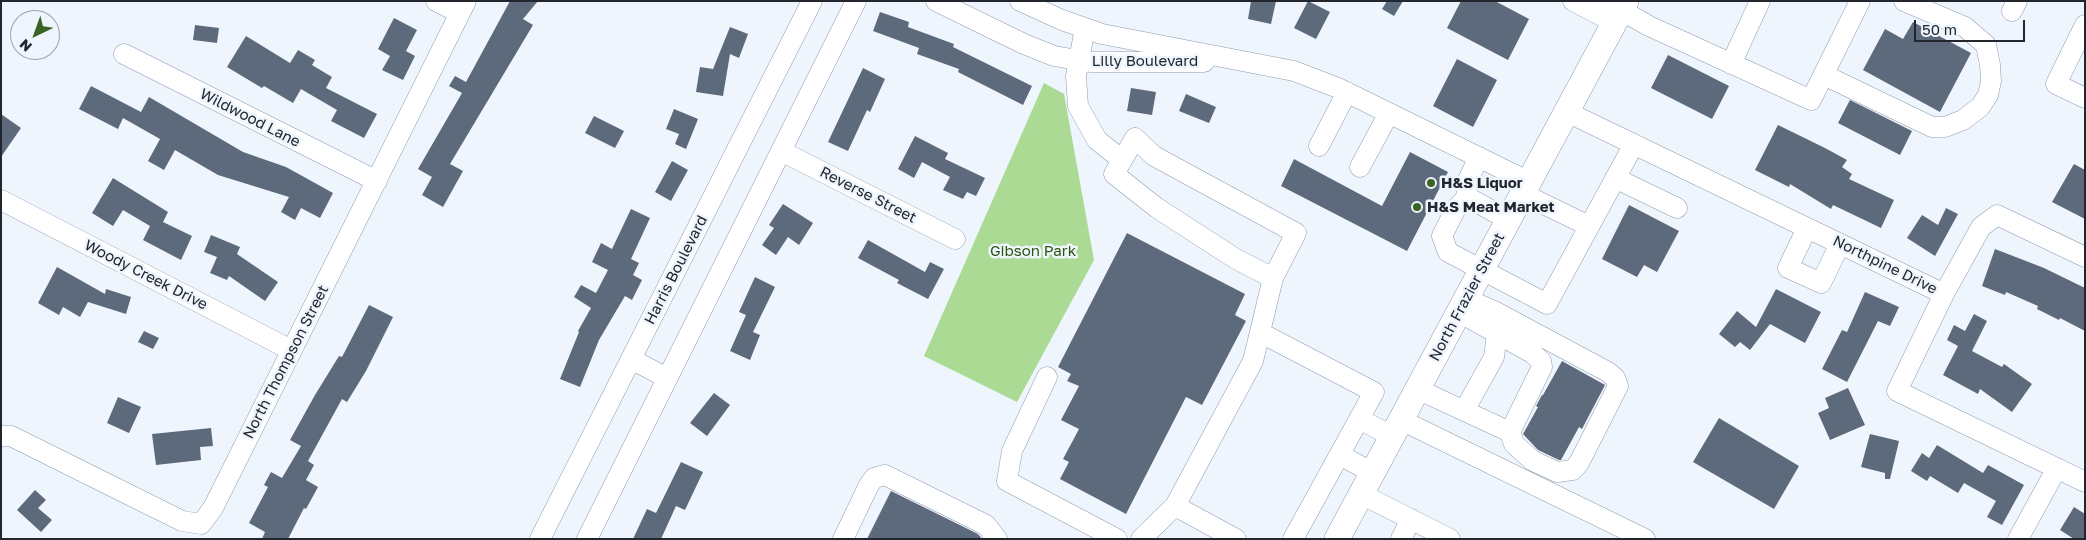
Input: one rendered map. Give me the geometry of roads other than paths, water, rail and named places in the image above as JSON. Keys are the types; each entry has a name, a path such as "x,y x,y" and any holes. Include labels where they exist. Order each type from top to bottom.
{"main road":[{"name":"North Frazier Street","path":"1337,539 1567,112 1617,9"}],"street":[{"path":"436,1 463,7"},
{"name":"Harris Boulevard","path":"540,539 812,1"},
{"path":"587,539 856,1"},
{"name":"Lilly Boulevard","path":"936,1 1024,44 1054,56 1090,62 1246,61"},
{"name":"Lilly Boulevard","path":"1020,1 1062,20 1102,34 1294,71 1347,92 1479,157 1589,226"},
{"path":"1573,1 1617,9 1649,26 1811,100 1860,1"},
{"path":"1731,64 1760,1"},
{"path":"1824,74 1932,128 1945,127 1963,120 1980,107 1988,95 1991,81 1986,45 1964,27 1904,1"},
{"name":"North Thompson Street","path":"1,436 11,436 182,521 201,524 213,508 463,7"},
{"path":"2085,25 2056,84 2085,98"},
{"path":"1085,28 1076,76 1078,106 1097,140 1122,160"},
{"name":"Wildwood Lane","path":"124,54 377,181"},
{"path":"1319,146 1347,92"},
{"name":"Northpine Drive","path":"1567,112 1944,294 1897,391 2085,482"},
{"path":"1360,167 1389,113"},
{"path":"1140,539 1175,506 1253,361 1273,278 1296,233 1154,156 1135,138 1114,174 1157,208 1236,260 1273,278"},
{"path":"1479,157 1466,184 1467,197 1455,210 1442,236 1448,252 1547,304 1634,144"},
{"name":"Reverse Street","path":"781,151 955,239"},
{"path":"1615,178 1677,208"},
{"path":"1467,197 1509,220"},
{"name":"Woody Creek Drive","path":"1,200 291,350"},
{"path":"1944,294 1981,227 1997,215 2085,257"},
{"path":"1807,228 1788,268 1821,283 1840,244"},
{"path":"1462,306 1496,312 1608,372 1615,378 1618,386 1573,470 1557,472 1533,461 1514,444 1510,432 1542,367 1541,361 1532,352 1498,333 1462,306"},
{"path":"1261,333 1374,392 1293,539"},
{"path":"1464,410 1494,357 1498,333"},
{"path":"631,359 668,378"},
{"path":"1047,377 1012,451 1007,481 1117,539"},
{"path":"1418,389 1510,432"},
{"path":"1360,419 1397,428 1645,539"},
{"path":"1340,455 1367,483 1411,519 1450,539"},
{"path":"2018,539 2057,468"},
{"path":"843,539 869,485 874,478 885,475 986,525 997,539"},
{"path":"1175,506 1236,539"},
{"path":"1401,539 1411,519"}],"place":[{"name":"H&S Liquor","path":"1431,183"},
{"name":"H&S Meat Market","path":"1417,207"}],"park label":[{"name":"Gibson Park","path":"1033,251"}]}
